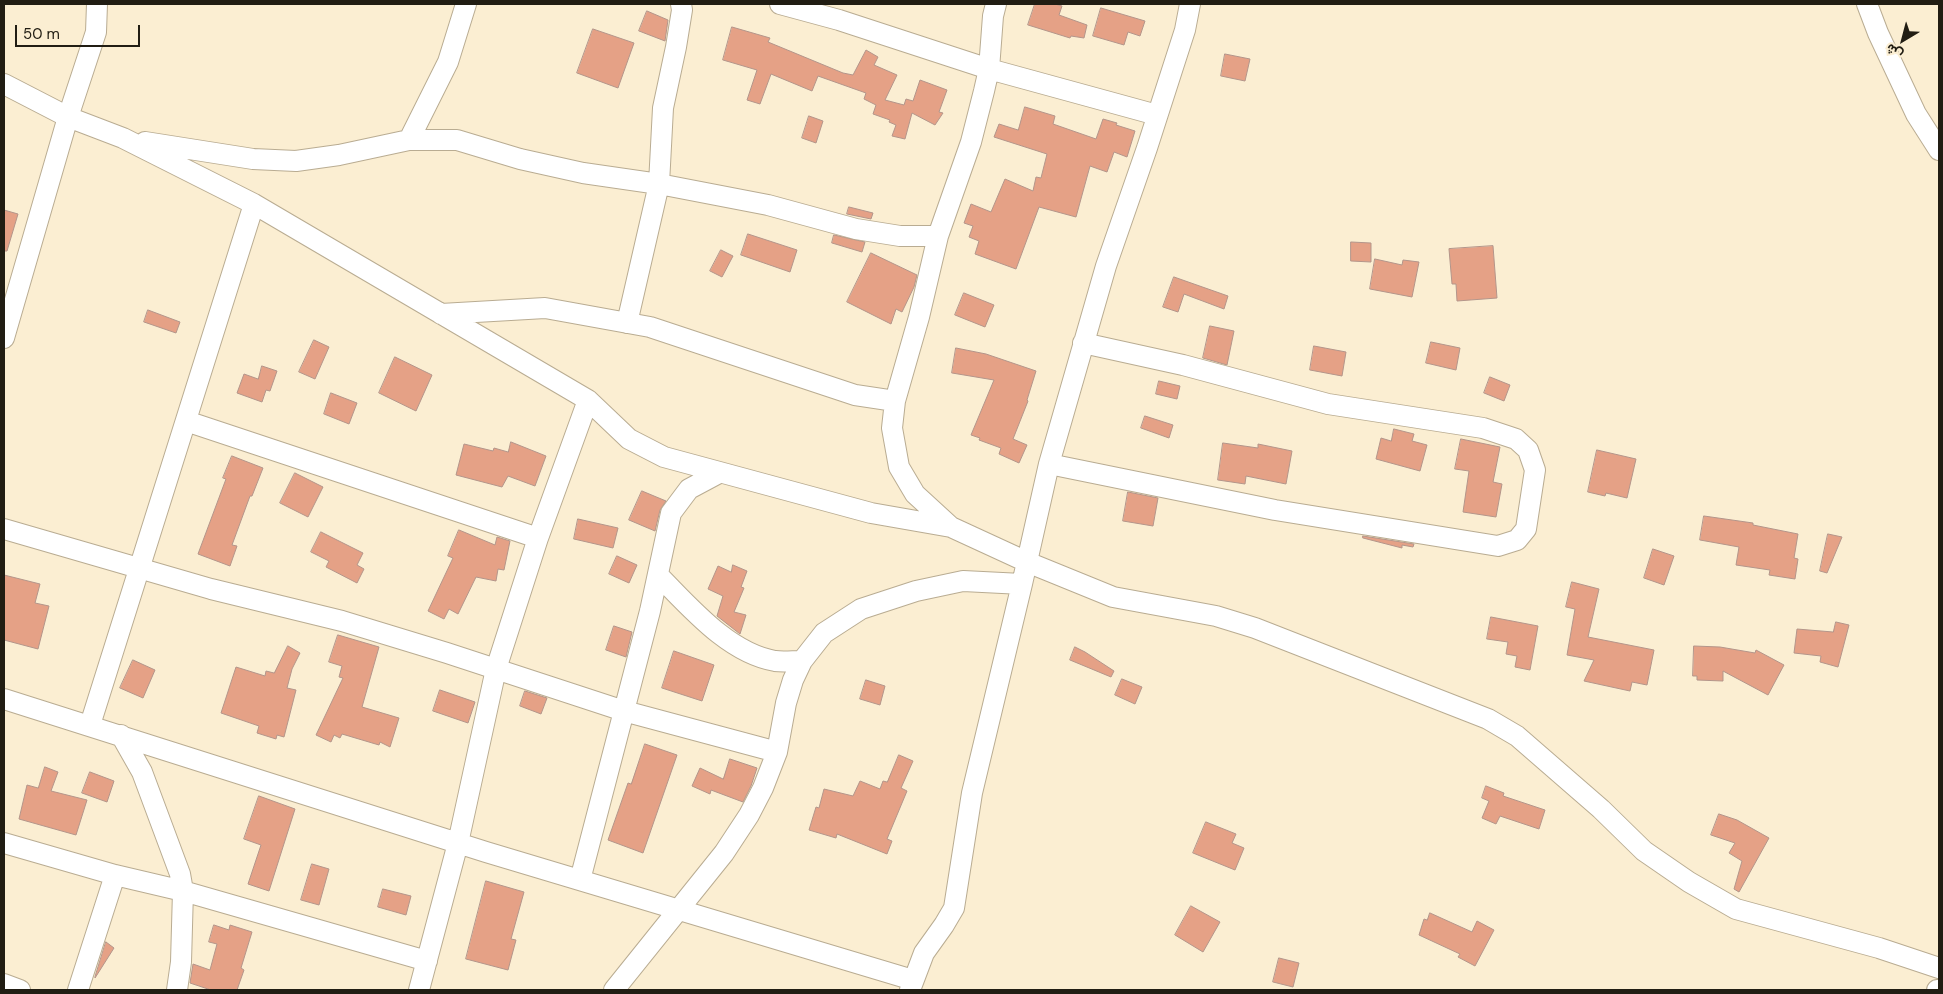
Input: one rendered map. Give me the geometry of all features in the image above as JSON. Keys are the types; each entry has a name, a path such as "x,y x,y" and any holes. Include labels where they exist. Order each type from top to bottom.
{"street":[{"path":"4,338 68,117 96,32 97,4"},
{"path":"409,140 448,62 466,4"},
{"path":"626,323 659,184 663,108 676,47 682,10 681,4"},
{"path":"780,4 842,12 989,69 1157,115"},
{"path":"951,527 915,494 899,467 892,428 895,401 938,236 970,142 989,69 993,16 996,4"},
{"path":"5,706 90,725 458,843 678,910 912,985 924,953 954,908 972,793 1028,562 1049,464 1106,266 1185,30 1190,4"},
{"path":"1868,4 1878,33 1916,114 1939,150"},
{"path":"4,84 68,117 123,138 254,204 588,400 629,439 664,457 871,513 951,527 1028,562 1113,597 1216,616 1255,628 1488,719 1517,736 1601,809 1644,850 1689,882 1736,909 1879,948 1939,968"},
{"path":"123,138 253,160 296,161 339,155 409,140 458,140 520,159 583,173 659,184 768,205 856,229 900,236 938,236"},
{"path":"90,725 141,568 254,204"},
{"path":"441,314 545,308 650,327 855,395 895,401"},
{"path":"1049,464 1275,510 1498,546 1517,540 1526,529 1535,470 1528,450 1516,439 1483,428 1328,404 1183,364 1083,344"},
{"path":"419,990 458,843 496,669 538,538 588,400"},
{"path":"186,422 538,538"},
{"path":"580,880 658,575 671,513 689,489 719,473"},
{"path":"4,529 211,589 342,621 496,669 624,712 777,752"},
{"path":"658,575 706,623 737,646 775,661 802,660"},
{"path":"614,990 636,965 724,853 749,814 763,788 777,752 786,703 793,680 802,660 824,633 861,608 916,591 963,582 1022,584"},
{"path":"121,735 142,772 180,874 184,891 181,962 177,990"},
{"path":"4,843 184,891 426,962"},
{"path":"78,990 115,874"},
{"path":"4,984 20,990"}],"building":[{"path":"1035,4 1062,6 1059,15 1087,25 1084,38 1071,36 1070,38 1028,25"},
{"path":"1101,8 1145,21 1140,36 1128,32 1124,45 1093,36"},
{"path":"647,11 668,20 665,41 639,31"},
{"path":"732,27 770,38 768,42 843,73 853,75 866,50 878,57 874,65 897,75 885,100 904,105 906,99 913,101 920,80 947,90 939,112 943,113 935,125 912,113 905,139 892,136 896,125 889,122 890,120 873,114 876,105 864,99 866,93 818,76 812,91 771,74 760,104 747,100 757,70 723,60"},
{"path":"593,29 634,43 618,88 577,73"},
{"path":"1225,54 1250,59 1245,81 1221,76"},
{"path":"1025,107 1055,116 1053,124 1096,139 1103,119 1135,131 1127,157 1114,152 1107,172 1090,166 1076,217 1039,207 1016,269 975,254 979,241 969,237 973,226 964,223 971,204 991,212 1005,179 1033,191 1036,177 1041,178 1047,154 994,137 999,124 1018,130"},
{"path":"809,116 823,121 816,143 802,138"},
{"path":"849,207 873,213 871,219 847,214"},
{"path":"4,210 18,214 7,251 4,251"},
{"path":"748,234 797,250 790,272 741,255"},
{"path":"834,235 865,242 862,252 832,243"},
{"path":"1351,242 1371,243 1371,262 1351,261"},
{"path":"1493,246 1497,298 1457,301 1456,284 1452,284 1449,249"},
{"path":"721,250 733,256 722,277 710,271"},
{"path":"871,253 917,275 914,287 902,312 896,309 891,324 847,302"},
{"path":"1375,259 1402,265 1403,260 1419,262 1412,297 1370,289"},
{"path":"1174,277 1228,296 1224,309 1184,294 1178,312 1163,307"},
{"path":"964,293 994,305 985,327 955,315"},
{"path":"148,310 180,322 176,333 144,322"},
{"path":"1210,326 1234,331 1227,365 1203,358"},
{"path":"314,340 329,347 315,379 299,372"},
{"path":"1431,342 1460,348 1456,370 1426,363"},
{"path":"1314,346 1346,352 1342,376 1310,370"},
{"path":"956,348 986,354 1036,371 1028,401 1013,439 1027,445 1019,463 999,454 1001,448 971,435 994,380 952,373"},
{"path":"395,357 432,375 416,411 379,393"},
{"path":"262,366 277,371 270,391 266,390 262,402 237,393 244,374 258,379"},
{"path":"1490,377 1510,385 1504,401 1484,393"},
{"path":"1159,381 1180,386 1177,399 1156,394"},
{"path":"331,393 357,403 349,424 324,414"},
{"path":"1145,416 1173,425 1169,438 1141,428"},
{"path":"1394,429 1414,434 1412,441 1427,445 1420,471 1376,459 1381,438 1391,441"},
{"path":"1461,439 1500,447 1493,482 1502,484 1496,517 1463,512 1469,471 1455,469"},
{"path":"511,442 546,456 535,486 508,476 502,487 456,475 464,444 493,451 494,448 508,452"},
{"path":"1223,443 1258,448 1258,444 1292,451 1286,484 1246,476 1245,484 1218,480"},
{"path":"1597,450 1636,459 1627,498 1606,493 1605,496 1588,492"},
{"path":"232,456 263,468 252,496 250,496 232,545 237,546 230,566 198,554 226,479 223,478"},
{"path":"295,473 323,487 308,517 280,503"},
{"path":"642,491 666,501 660,510 655,531 629,520"},
{"path":"1128,492 1158,498 1153,526 1123,521"},
{"path":"1704,516 1753,523 1753,525 1798,534 1794,558 1798,559 1795,579 1769,575 1770,570 1736,565 1739,547 1700,540"},
{"path":"578,519 618,528 613,548 574,539"},
{"path":"459,530 495,545 497,537 510,541 504,570 498,569 496,581 476,577 458,614 449,609 444,619 428,611 453,558 448,556"},
{"path":"321,532 363,553 357,565 364,569 357,583 326,567 329,561 311,552"},
{"path":"1828,534 1842,537 1827,573 1820,571"},
{"path":"1363,536 1414,544 1413,547 1402,545 1402,548 1363,538"},
{"path":"1653,549 1674,556 1664,585 1644,578"},
{"path":"617,556 637,565 629,583 609,574"},
{"path":"733,565 747,571 741,587 744,588 734,612 746,615 740,634 717,616 723,596 708,589 718,566 731,572"},
{"path":"4,575 40,584 35,603 49,606 38,649 4,640"},
{"path":"1572,582 1599,589 1588,637 1654,650 1647,685 1632,682 1630,691 1584,681 1594,660 1567,655 1575,609 1566,607"},
{"path":"1491,617 1538,626 1530,670 1515,667 1517,656 1506,654 1508,642 1487,639"},
{"path":"1836,622 1849,625 1838,667 1820,662 1821,656 1794,653 1797,629 1833,632"},
{"path":"614,626 632,632 626,657 606,650"},
{"path":"338,635 379,647 362,707 399,718 390,747 380,742 379,745 342,734 340,738 334,735 331,742 316,735 343,678 339,677 342,666 329,662"},
{"path":"288,646 300,653 292,669 287,688 296,690 284,737 277,735 276,739 257,733 259,726 221,713 236,667 265,676 266,671 274,673"},
{"path":"1694,646 1720,647 1755,653 1756,650 1784,665 1768,695 1723,671 1723,681 1697,680 1697,676 1693,676"},
{"path":"1075,647 1114,671 1111,677 1070,660"},
{"path":"674,651 714,665 702,701 662,688"},
{"path":"133,660 155,670 143,698 120,688"},
{"path":"1122,679 1142,687 1135,704 1115,695"},
{"path":"866,680 885,686 880,705 860,699"},
{"path":"440,690 475,702 468,723 433,711"},
{"path":"525,691 547,698 541,714 520,706"},
{"path":"645,744 677,755 643,853 608,840 628,783 631,784"},
{"path":"899,755 913,761 901,788 907,791 887,839 892,841 887,854 837,834 836,838 809,830 816,807 819,808 824,789 853,796 860,781 880,789 883,781 887,782"},
{"path":"730,759 757,768 743,802 711,790 710,794 692,786 700,768 723,779"},
{"path":"45,767 58,772 51,791 87,800 76,835 19,819 27,785 38,788"},
{"path":"90,772 114,781 107,802 82,793"},
{"path":"1486,786 1504,793 1503,796 1545,810 1539,829 1500,816 1496,824 1482,818 1489,801 1482,798"},
{"path":"259,796 295,809 269,891 248,884 261,845 244,839"},
{"path":"1719,814 1737,820 1769,838 1739,892 1734,889 1742,861 1729,853 1735,843 1711,835"},
{"path":"1206,822 1236,834 1232,843 1244,848 1235,870 1193,853"},
{"path":"312,864 329,869 319,905 301,900"},
{"path":"486,881 524,892 511,939 516,940 508,970 466,959"},
{"path":"383,889 411,896 406,915 378,907"},
{"path":"1191,906 1220,922 1203,952 1175,935"},
{"path":"1430,913 1472,932 1477,921 1494,930 1475,966 1458,957 1460,954 1419,935 1424,919 1427,920"},
{"path":"214,925 229,930 230,925 252,932 241,968 244,970 237,990 211,990 190,983 193,964 210,970 217,944 209,942"},
{"path":"106,942 114,948 95,978 95,977"},
{"path":"1279,958 1299,963 1293,987 1273,982"}]}
